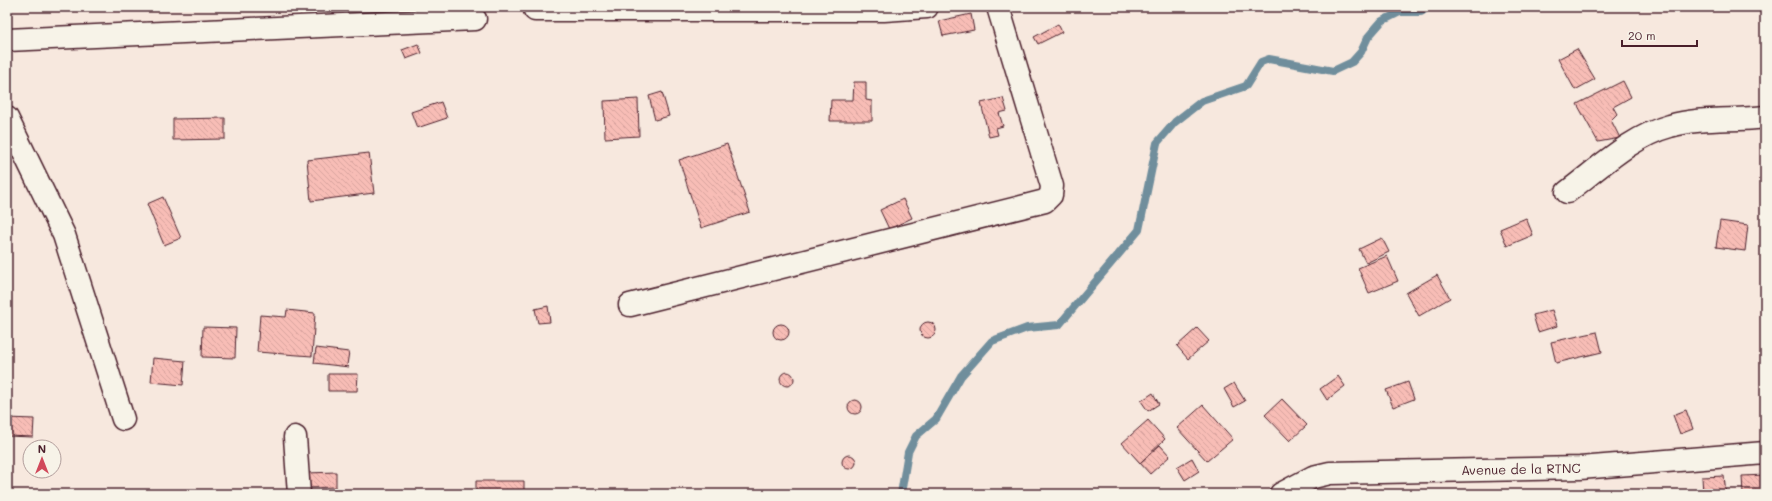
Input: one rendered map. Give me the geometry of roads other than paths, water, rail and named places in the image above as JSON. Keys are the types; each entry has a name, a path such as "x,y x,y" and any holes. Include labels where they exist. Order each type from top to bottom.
{"street":[{"path":"535,10 884,10 927,7"},
{"path":"630,306 1045,201 1051,195 1052,186 998,7"},
{"path":"7,40 475,19"},
{"path":"1567,192 1636,140 1670,126 1705,120 1765,117"},
{"path":"7,118 64,235 123,419"},
{"path":"296,437 299,494"},
{"name":"Avenue de la RTNC","path":"1281,494 1313,477 1330,473 1580,468 1765,453"}],"waterway":[{"path":"901,494 908,452 916,436 936,419 961,376 992,341 1027,328 1059,325 1139,230 1157,143 1175,122 1202,101 1246,86 1261,62 1269,59 1333,71 1352,62 1361,52 1368,37 1382,21 1400,12 1421,12 1428,7"}]}
